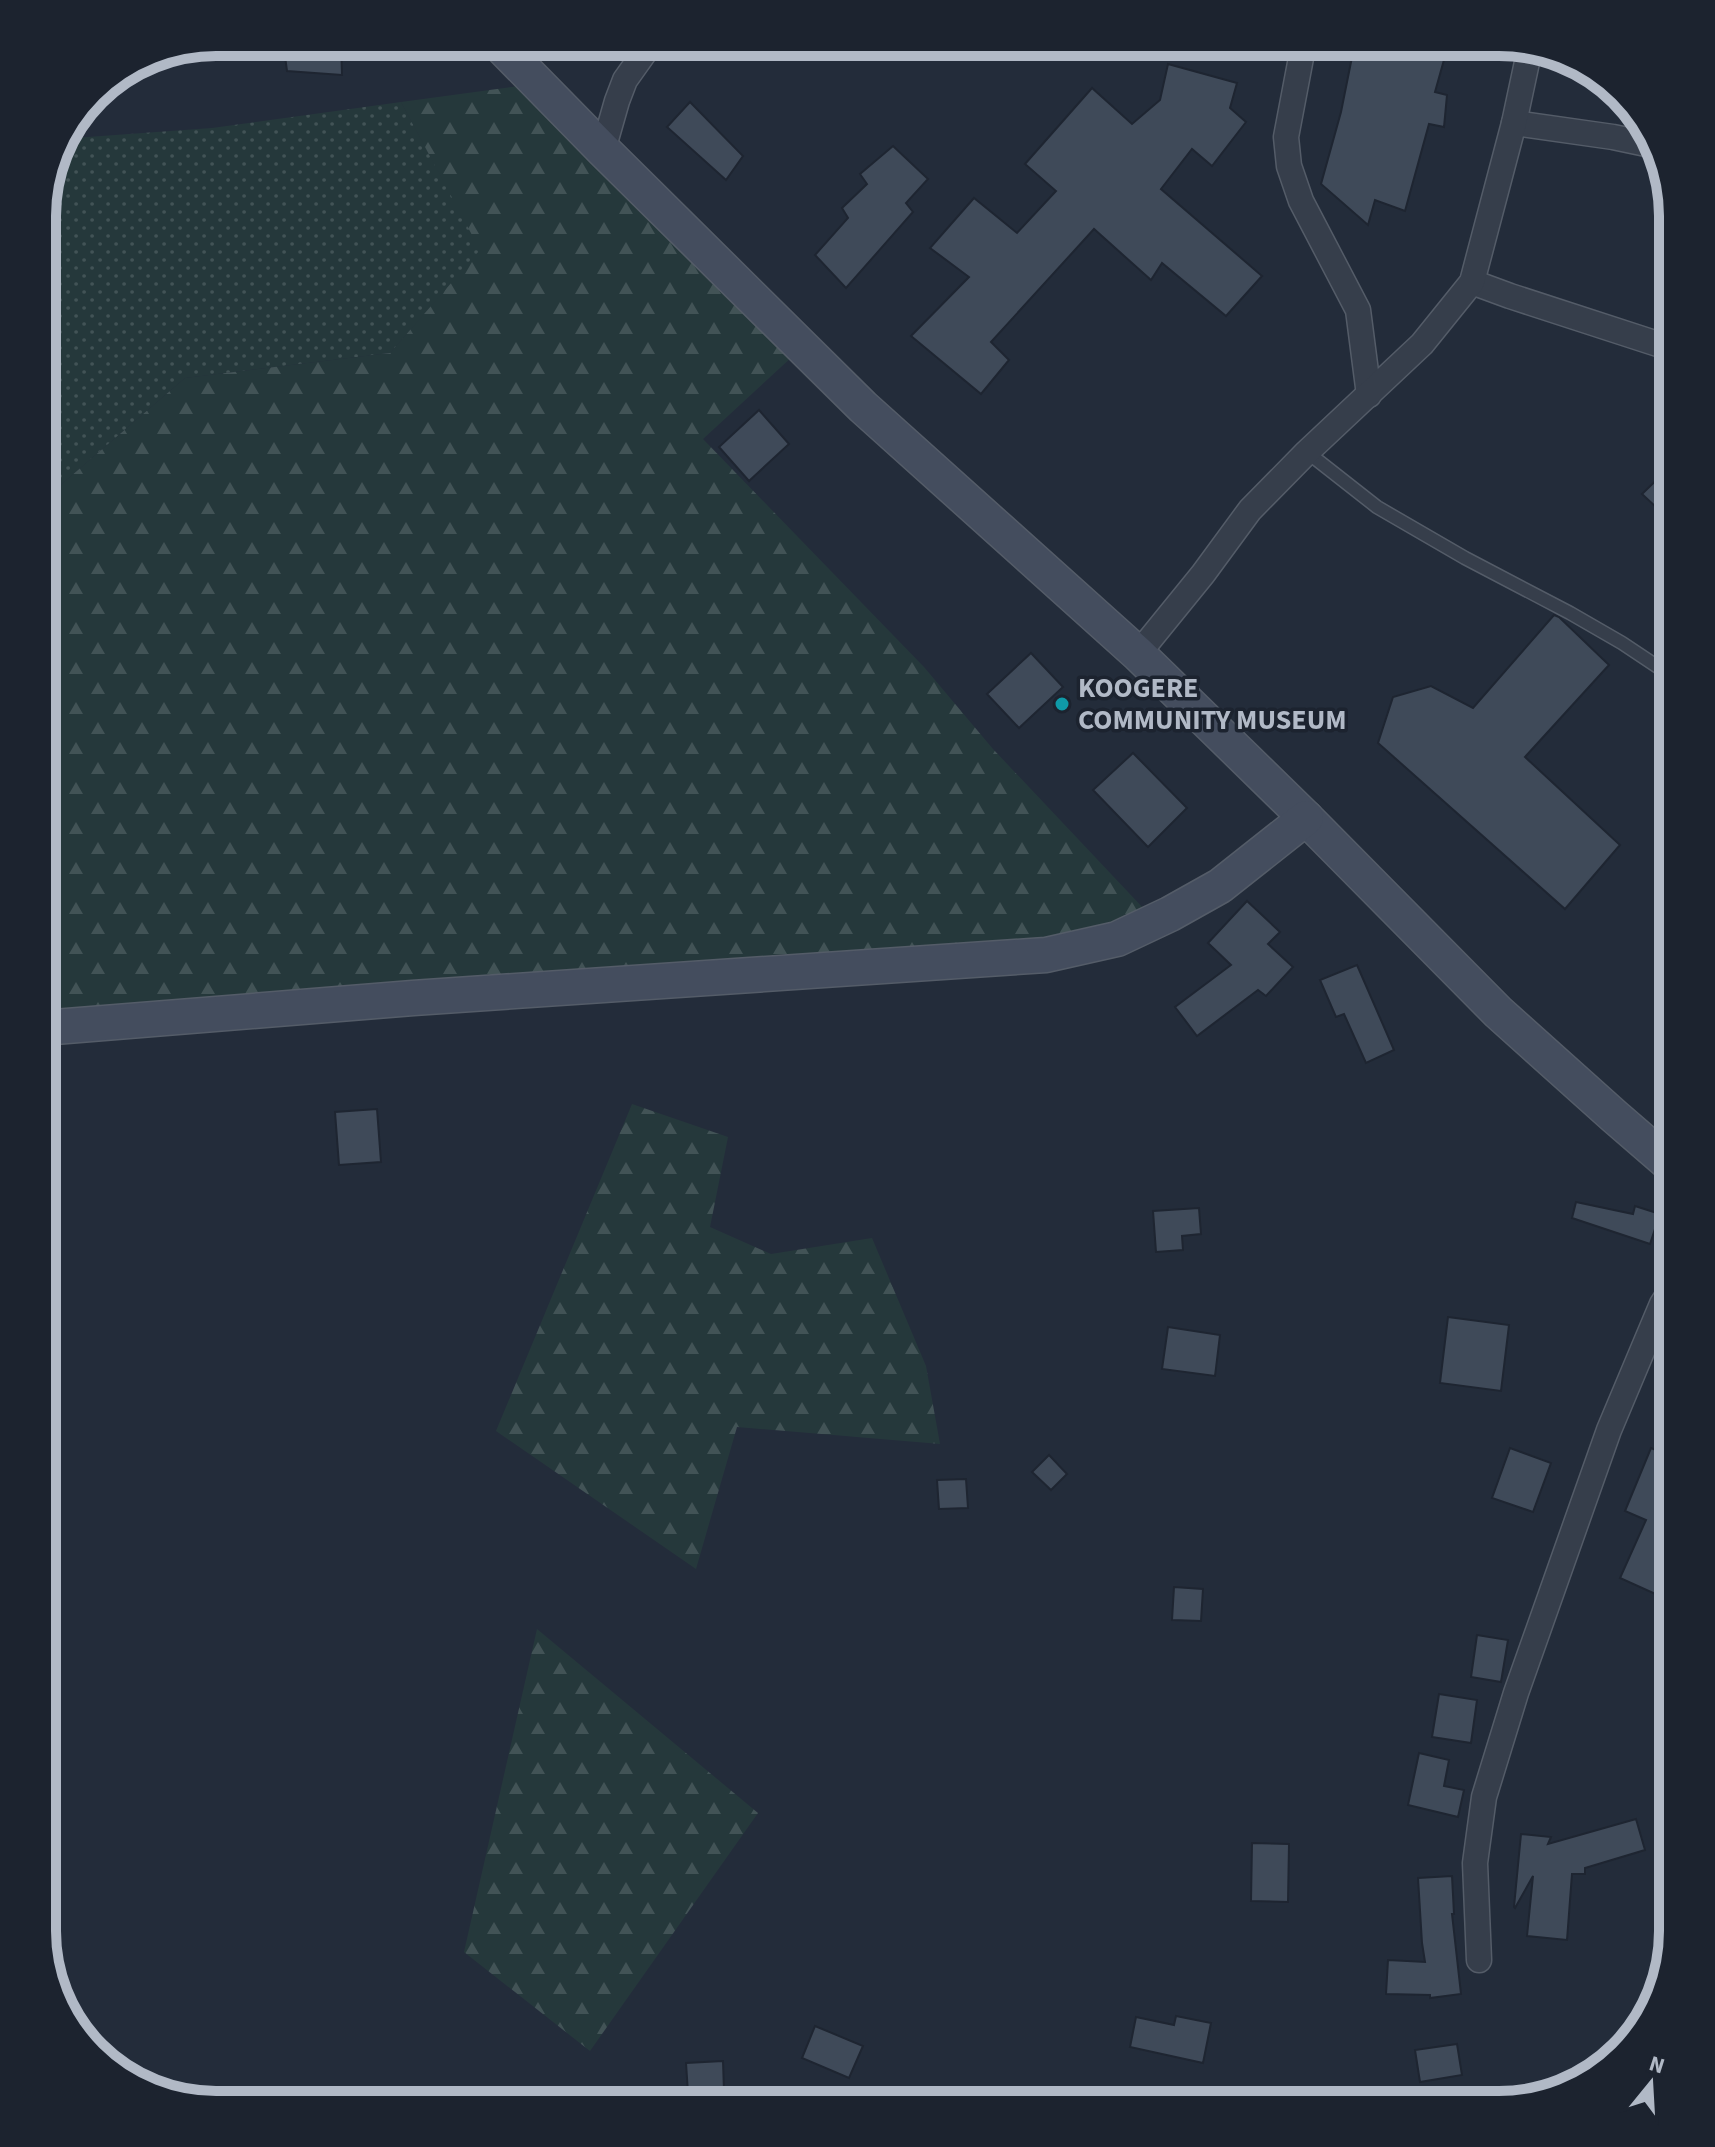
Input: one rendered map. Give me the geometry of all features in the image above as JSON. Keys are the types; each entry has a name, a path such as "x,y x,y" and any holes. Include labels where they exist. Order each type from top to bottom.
{"street":[{"path":"511,56 863,407 1138,654 1498,1012 1659,1155"},
{"path":"603,150 625,80 642,56"},
{"path":"1301,56 1286,137 1289,166 1301,201 1358,310 1369,395"},
{"path":"1138,654 1250,510 1422,344 1472,282 1528,59"},
{"path":"1514,123 1641,143"},
{"path":"1472,282 1659,344"},
{"path":"56,1027 413,998 1046,955 1117,939 1170,914 1220,886 1306,818"},
{"path":"1479,1960 1475,1863 1484,1797 1516,1693 1609,1430 1659,1311"}],"lane":[{"path":"1307,452 1377,507 1570,613 1659,668"}],"path":[{"path":"825,2087 825,2091"}],"green space":[{"path":"519,86 793,356 703,439 924,667 993,749 1145,910 1109,936 56,1016 56,489 185,378 390,353 480,250 401,102"},
{"path":"401,102 481,250 390,353 185,378 56,489 56,206 68,155 77,138 212,128"},
{"path":"632,1104 728,1137 710,1227 771,1254 872,1238 926,1366 940,1444 737,1427 696,1569 496,1431"},
{"path":"537,1629 758,1813 590,2051 464,1952"}],"building":[{"path":"285,56 341,56 342,75 287,71"},
{"path":"1352,56 1445,56 1435,92 1447,95 1444,127 1429,124 1405,211 1375,200 1368,225 1321,184"},
{"path":"1168,64 1237,83 1230,108 1246,122 1212,166 1192,149 1161,189 1262,276 1226,316 1162,263 1151,280 1094,229 991,342 1009,360 981,394 911,336 969,277 930,248 974,198 1017,233 1056,191 1025,164 1092,88 1132,124 1160,100"},
{"path":"690,102 743,156 726,180 667,127"},
{"path":"893,146 928,179 906,203 913,212 846,288 815,255 848,218 842,208 867,184 860,174"},
{"path":"759,410 789,444 749,481 719,447"},
{"path":"1659,478 1659,510 1642,494"},
{"path":"1554,615 1609,665 1525,757 1620,845 1565,909 1378,743 1393,697 1431,686 1473,708"},
{"path":"1031,653 1063,687 1019,728 987,694"},
{"path":"1133,753 1187,808 1148,847 1093,790"},
{"path":"1247,901 1280,932 1268,944 1293,967 1266,996 1258,990 1197,1036 1175,1007 1231,965 1208,943"},
{"path":"1357,965 1394,1050 1366,1063 1344,1014 1336,1017 1320,980"},
{"path":"377,1109 381,1162 339,1165 335,1112"},
{"path":"1576,1202 1633,1214 1635,1206 1659,1214 1650,1244 1572,1218"},
{"path":"1199,1208 1201,1234 1182,1236 1183,1250 1156,1252 1153,1211"},
{"path":"1448,1317 1509,1325 1501,1391 1440,1383"},
{"path":"1168,1327 1220,1335 1215,1376 1162,1369"},
{"path":"1510,1448 1551,1463 1533,1512 1492,1498"},
{"path":"1651,1448 1659,1451 1659,1596 1620,1578 1646,1520 1625,1511"},
{"path":"1049,1455 1067,1474 1051,1490 1032,1472"},
{"path":"966,1479 968,1508 939,1509 937,1480"},
{"path":"1174,1587 1203,1589 1201,1621 1172,1620"},
{"path":"1477,1635 1508,1640 1501,1682 1471,1677"},
{"path":"1439,1694 1477,1700 1471,1743 1432,1737"},
{"path":"1419,1753 1449,1760 1444,1786 1464,1790 1458,1817 1408,1805"},
{"path":"1636,1819 1645,1850 1585,1868 1585,1874 1572,1874 1567,1940 1527,1936 1533,1876 1514,1907 1521,1834 1551,1837 1548,1844"},
{"path":"1252,1843 1289,1844 1288,1902 1251,1901"},
{"path":"1452,1876 1452,1914 1461,1994 1430,1998 1430,1995 1386,1994 1388,1960 1425,1962 1418,1878"},
{"path":"1176,2016 1211,2023 1203,2063 1130,2047 1136,2017 1174,2025"},
{"path":"815,2026 863,2046 849,2078 802,2058"},
{"path":"1457,2044 1462,2075 1420,2082 1415,2050"},
{"path":"723,2061 724,2091 688,2091 686,2063"}],"place":[{"name":"KOOGERE COMMUNITY MUSEUM","path":"1062,704"}]}
